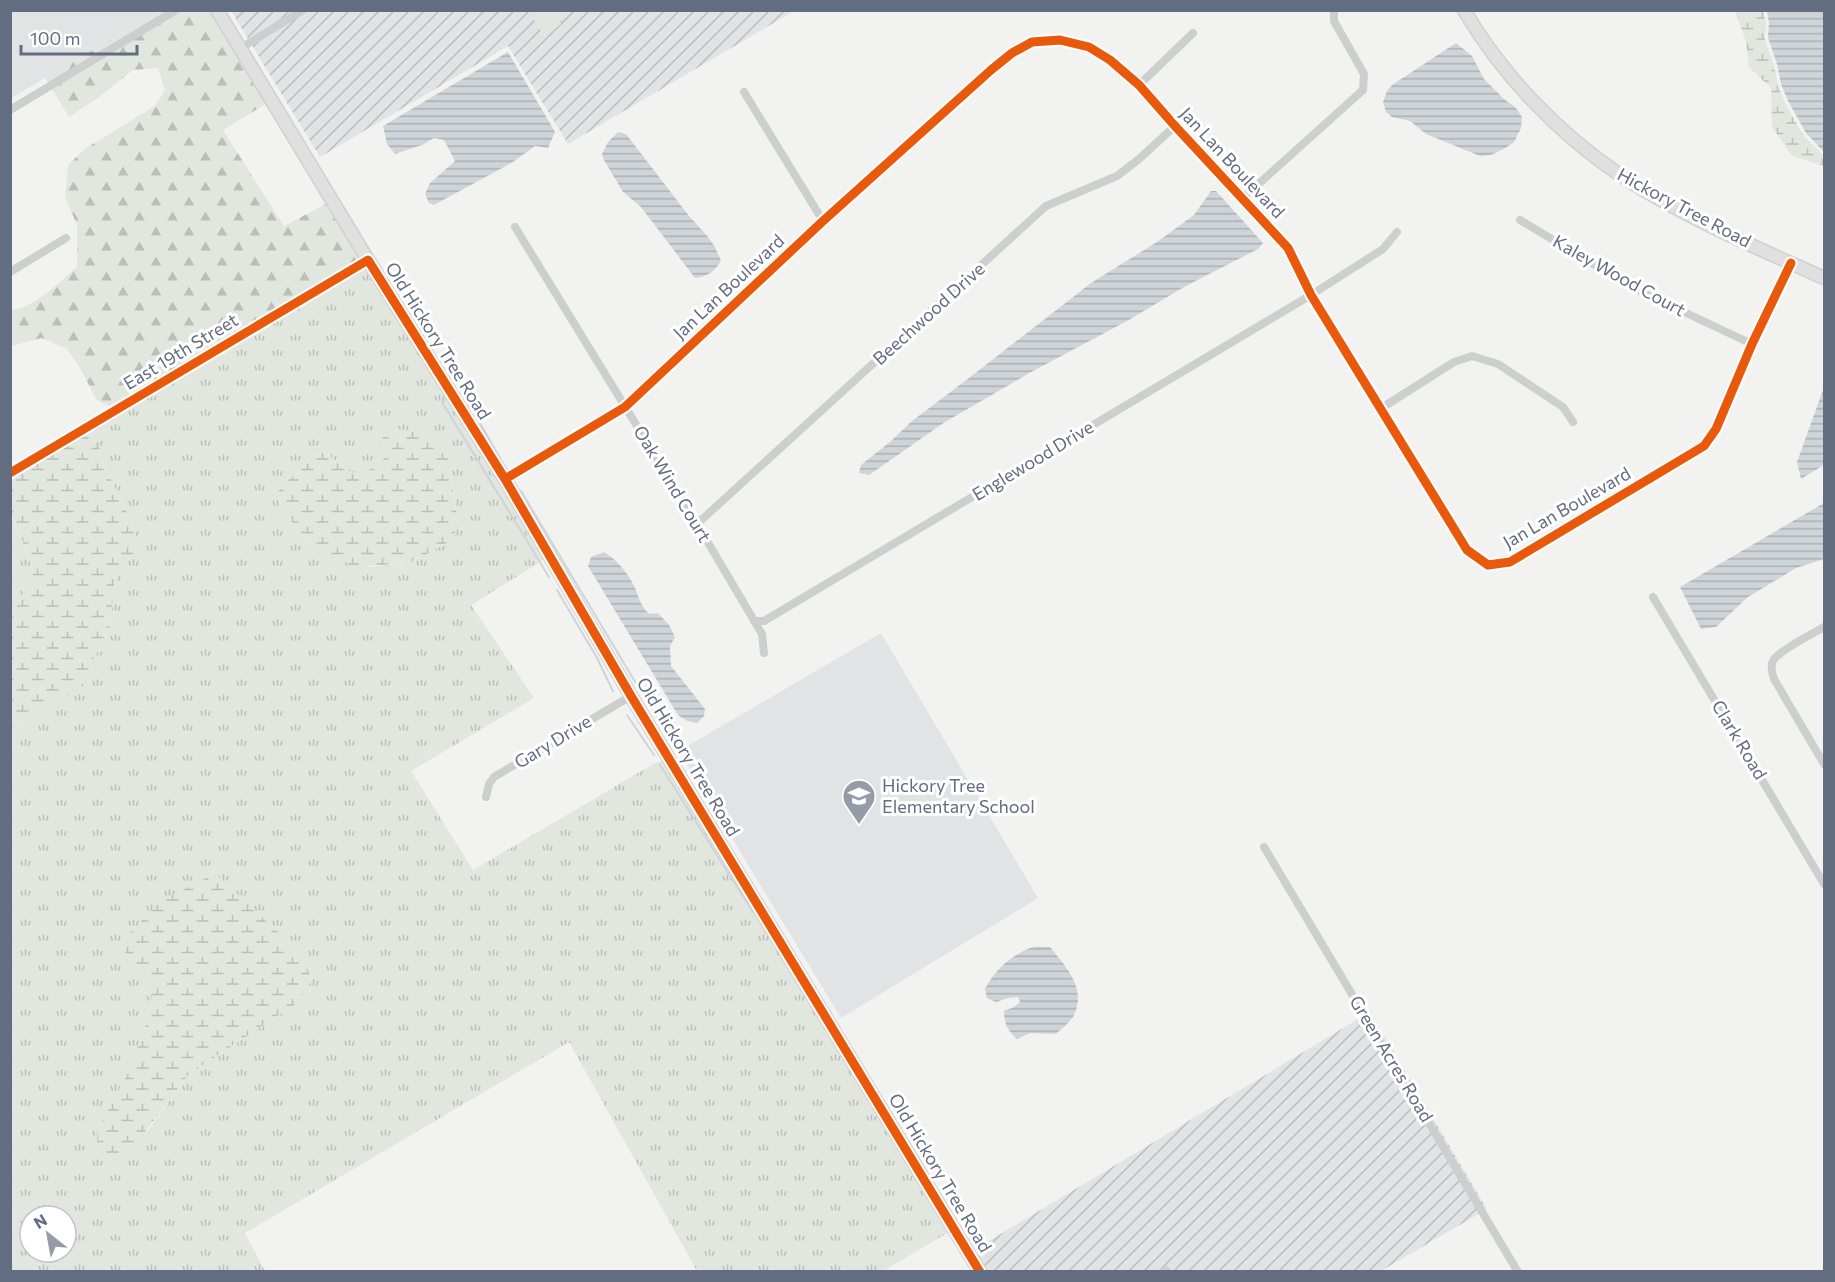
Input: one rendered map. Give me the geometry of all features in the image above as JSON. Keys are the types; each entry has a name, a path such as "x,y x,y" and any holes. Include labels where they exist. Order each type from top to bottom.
{"street":[{"path":"10,110 176,10"},
{"name":"Old Hickory Tree Road","path":"217,10 504,479 631,696 980,1272"},
{"path":"241,50 303,10"},
{"path":"1243,198 1363,90 1364,74 1334,21 1334,10"},
{"name":"Hickory Tree Road","path":"1464,10 1498,61 1522,89 1551,119 1620,175 1693,217 1824,278"},
{"path":"1139,85 1193,33"},
{"name":"Jan Lan Boulevard","path":"504,479 625,407 823,221 991,70 1012,52 1032,42 1060,40 1089,47 1110,60 1139,85 1288,248 1311,295 1467,550 1488,565 1510,562 1704,446 1716,429 1752,344 1791,263"},
{"path":"744,92 823,221"},
{"name":"Beechwood Drive","path":"697,524 1046,206 1117,176 1175,126"},
{"name":"Kaley Wood Court","path":"1520,220 1633,288 1752,344"},
{"name":"Oak Wind Court","path":"515,227 762,634 764,653"},
{"name":"Englewood Drive","path":"754,621 764,621 1311,295 1383,249 1397,232"},
{"path":"10,272 66,238"},
{"name":"East 19th Street","path":"10,473 368,260"},
{"path":"1380,409 1454,362 1472,356 1498,364 1563,406 1573,422"},
{"name":"Clark Road","path":"1653,597 1824,884"},
{"path":"1824,627 1780,653 1773,661 1771,669 1774,679 1824,764"},
{"name":"Gary Drive","path":"486,797 489,784 494,777 631,696"},
{"name":"Green Acres Road","path":"1264,848 1518,1272"}],"shaded area":[{"path":"11,10 159,10 159,11 11,98"},
{"path":"231,11 794,11 568,144 508,46 320,157"},
{"path":"1767,11 1824,11 1824,152 1806,133 1781,84 1768,38"},
{"path":"1456,43 1472,56 1484,79 1516,108 1522,117 1521,128 1514,142 1491,155 1480,156 1426,134 1410,121 1392,117 1386,112 1383,102 1392,85"},
{"path":"508,52 555,132 548,148 535,146 513,162 434,205 429,203 425,194 430,183 455,161 444,140 434,138 422,145 395,154 387,144 383,126"},
{"path":"618,132 626,134 715,247 721,261 710,273 695,278 641,207 623,192 602,154 608,142"},
{"path":"1211,191 1216,191 1263,243 1258,249 1184,287 945,422 869,475 859,473 861,465 912,421 1091,283 1157,242 1194,215"},
{"path":"1824,387 1824,465 1801,479 1797,462"},
{"path":"1824,503 1824,559 1796,568 1748,597 1716,627 1701,629 1680,587"},
{"path":"604,552 628,575 646,611 649,614 658,613 669,625 675,637 670,646 671,666 705,709 704,716 697,723 687,721 678,715 588,566 591,557"},
{"name":"Hickory Tree Elementary School","path":"881,633 1038,898 841,1018 679,751"},
{"path":"1032,947 1050,947 1073,979 1077,988 1077,1007 1073,1017 1056,1034 1030,1033 1017,1039 1007,1027 1004,1011 1020,1002 1018,997 996,1002 987,998 985,989 998,970 1016,955"},
{"path":"1370,1012 1487,1209 1381,1271 986,1271 974,1250"}],"green space":[{"path":"159,11 213,11 269,102 223,130 284,226 328,203 363,259 112,408 96,399 67,349 42,338 11,346 11,310 37,300 77,267 77,225 65,197 68,165 86,148 155,106 165,90 158,68 133,70 69,117 45,78"},
{"path":"528,11 566,11 561,24 547,35 537,38 536,35 541,31"},
{"path":"1737,11 1763,11 1766,23 1765,39 1778,86 1803,135 1824,156 1824,166 1792,156 1772,127 1771,88 1749,67 1746,42"},
{"path":"363,259 501,481 545,559 471,605 534,698 411,771 473,870 655,763 666,760 951,1231 883,1271 697,1271 569,1042 245,1233 265,1271 11,1271 10,719 21,723 45,707 102,651 110,625 114,584 124,565 136,550 134,527 102,461 98,441 99,426 112,408","holes":["324,452 352,473 367,471 383,463 385,454 451,472 459,523 452,540 410,563 369,567 317,549 302,535 285,513 285,482 298,473 313,455","215,873 297,1003 189,1074 143,1137 97,1130 133,1064 132,1061 151,1005 151,982 147,973 128,959 160,902"]},
{"path":"112,408 99,426 98,441 102,461 134,527 136,550 124,565 114,584 110,625 102,651 92,660 88,683 21,723 11,719 10,622 23,593 31,583 33,572 11,513 11,468"},
{"path":"394,429 410,430 429,441 449,459 459,523 452,540 410,563 354,567 317,549 302,535 275,496 285,482 298,473 313,455 323,452 352,473 367,471 382,463 385,454 380,444 385,433"},
{"path":"10,513 33,572 31,583 23,593 11,622"},
{"path":"215,873 280,934 305,963 312,980 297,1003 189,1074 145,1135 128,1154 112,1162 98,1157 97,1130 133,1064 132,1061 151,1006 151,983 147,974 129,959 123,946 129,934 160,902"}],"waterway":[{"path":"461,390 500,458"},
{"path":"445,400 442,402 549,577"},
{"path":"521,491 671,742"},
{"path":"557,590 596,656 613,691"},
{"path":"627,715 654,755"},
{"path":"660,765 753,912"}],"cycle path":[{"path":"505,479 625,407 823,221 991,70 1012,53 1032,42 1060,40 1089,47 1110,60 1139,85 1288,248 1311,295 1467,550 1488,565 1510,562 1704,446 1716,429 1752,344 1791,263"},
{"path":"10,473 368,260 505,479 631,696 980,1272"}],"place":[{"name":"Hickory Tree Elementary School","path":"859,825"}]}
